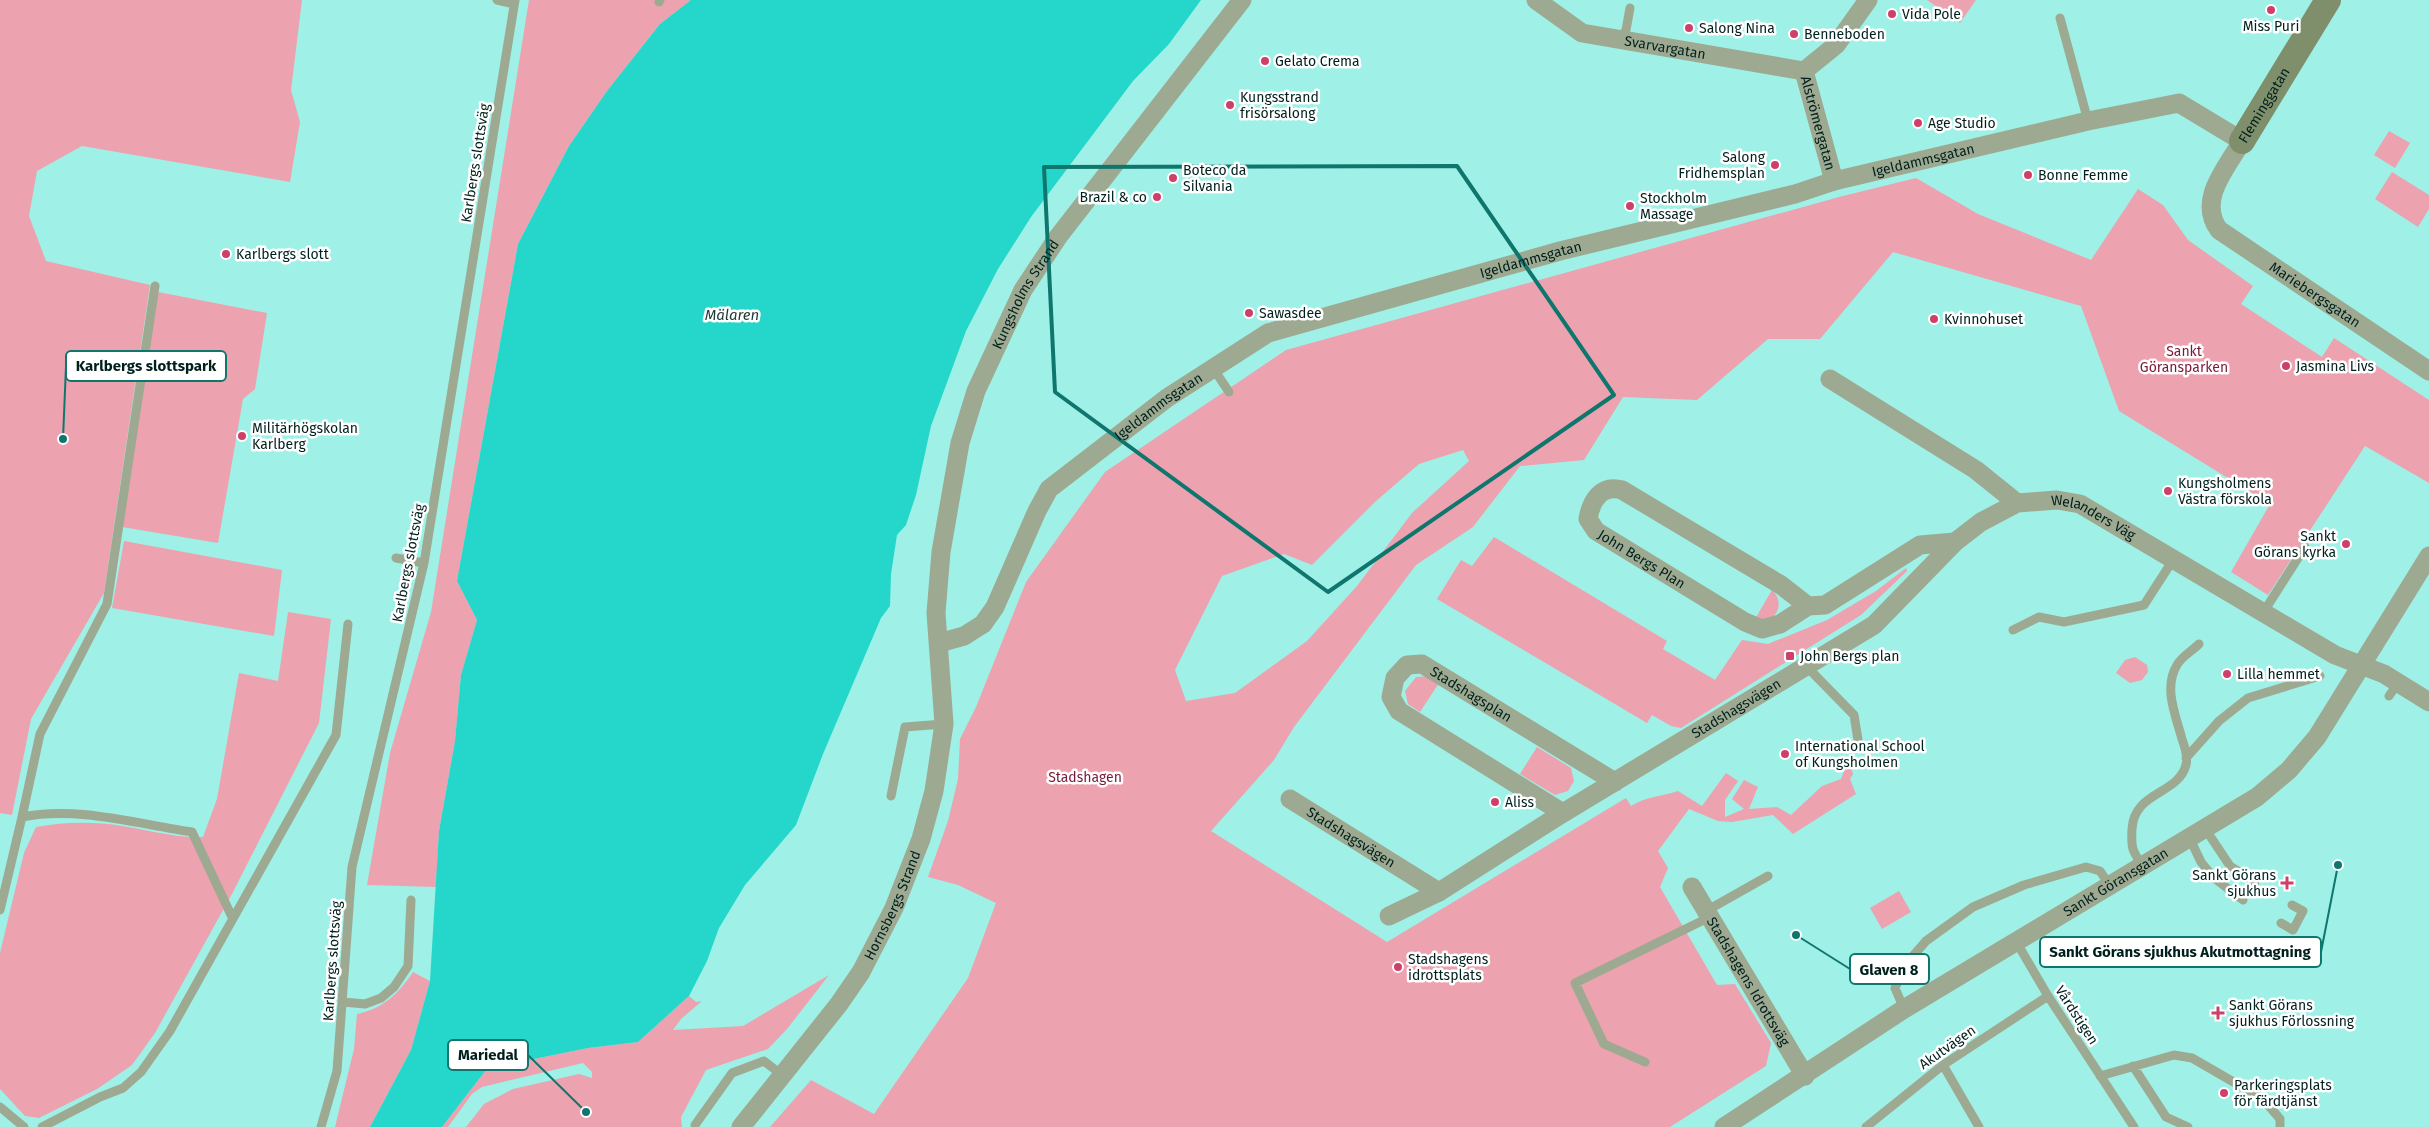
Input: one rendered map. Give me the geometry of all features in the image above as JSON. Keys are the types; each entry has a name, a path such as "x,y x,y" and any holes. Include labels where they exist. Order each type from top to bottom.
{"street":[{"name":"Kungsholms Strand","path":"938,642 936,598 960,443 976,391 1023,290 1058,237 1242,0"},
{"name":"Svarvargatan","path":"1536,0 1582,33 1804,71"},
{"name":"Alströmergatan","path":"1834,181 1804,71 1836,44 1868,0"},
{"name":"Fleminggatan","path":"2210,212 2212,193 2328,0"},
{"name":"Igeldammsgatan","path":"938,642 964,636 982,624 995,607 1037,511 1050,489 1167,398 1268,333 1560,251 1795,194 1834,181 2088,121 2179,103 2242,142"},
{"name":"Mariebergsgatan","path":"2210,212 2219,230 2231,240 2429,371"},
{"path":"1830,379 1976,470 2017,503"},
{"name":"John Bergs Plan","path":"1808,606 1781,585 1622,490 1607,489 1600,492 1594,500 1588,518 1596,531 1745,622 1762,629 1780,624 1808,606 1826,605 1920,545 1955,542"},
{"name":"Welanders Väg","path":"2017,503 2057,500 2080,504 2334,655 2360,664 2393,689 2429,702"},
{"name":"Stadshagsvägen","path":"1389,916 1439,892 1563,813 1874,625 1955,542 1981,522 2017,503"},
{"name":"Sankt Göransgatan","path":"1724,1127 1805,1076 1904,1009 2143,868 2257,797 2289,770 2317,737 2360,664 2429,556"},
{"name":"Hornsbergs Strand","path":"741,1127 839,1004 861,972 894,908 921,839 934,791 944,724 938,642"},
{"name":"Stadshagsplan","path":"1563,813 1400,711 1391,696 1395,678 1407,665 1422,664 1615,782"},
{"name":"Stadshagsvägen","path":"1290,799 1439,892"},
{"name":"Stadshagens Idrottsväg","path":"1692,887 1805,1076"}],"lane":[{"path":"497,0 515,2"},
{"name":"Karlbergs slottsväg","path":"321,1127 337,1071 352,867 424,563 515,2"},
{"path":"1621,39 1626,30 1630,8"},
{"path":"2060,18 2088,121"},
{"path":"0,910 40,734 107,604 155,286"},
{"path":"1213,368 1229,392"},
{"path":"2263,613 2305,546"},
{"path":"396,558 424,563"},
{"path":"2013,630 2039,617 2064,622 2144,606 2173,560"},
{"path":"42,1127 100,1097 123,1088 141,1072 170,1031 232,917 336,735 348,624"},
{"path":"2143,868 2131,848 2133,817 2144,802 2177,779 2186,766 2186,758 2170,684 2177,664 2199,644"},
{"path":"1807,667 1854,715 1858,740"},
{"path":"2186,758 2219,721 2248,698 2320,676"},
{"path":"891,796 905,727 944,724"},
{"path":"22,817 46,812 102,818 192,832 232,917"},
{"path":"2198,834 2230,866 2255,882"},
{"path":"2198,834 2201,862 2214,878 2244,900"},
{"path":"1904,1009 1895,988 1906,964 1926,942 1973,907 2024,885 2086,868 2100,870 2110,886"},
{"path":"1645,1062 1604,1044 1575,983 1708,914 1768,876"},
{"path":"343,1002 366,1004 382,998 394,987 408,966 411,900"},
{"path":"2281,923 2292,930 2303,911 2292,905"},
{"name":"Vårdstigen","path":"2017,943 2048,996 2134,1127"},
{"name":"Akutvägen","path":"1866,1127 1943,1065 2048,996"},
{"path":"2100,1076 2174,1055 2192,1058 2263,1099 2280,1119 2280,1127"},
{"path":"695,1125 732,1073 764,1061 782,1075"},
{"path":"1943,1065 1979,1127"},
{"path":"2133,1066 2166,1117 2188,1127"},
{"path":"0,1106 24,1127"}],"highlighted area":[{"path":"1457,166 1614,395 1328,592 1055,392 1044,167"}],"green space":[{"path":"0,0 302,0 291,90 300,122 290,182 82,146 37,171 29,216 46,261 150,285 104,593 31,719 12,815 0,813"},
{"path":"529,0 691,0 660,24 607,91 569,146 518,244 457,581 477,620 461,675 455,741 439,831 436,887 367,885 390,753 431,612"},
{"path":"1927,0 1976,0 1960,23"},
{"path":"2389,131 2410,143 2395,168 2374,155"},
{"path":"2392,172 2429,195 2429,209 2418,227 2375,199"},
{"path":"1916,178 1978,214 2091,260 2138,189 2163,205 2188,240 2253,286 2241,304 2322,357 2334,338 2429,400 2429,483 2365,446 2268,595 2231,572 2270,504 2119,411 2081,306 1893,252 1820,339 1768,339 1697,400 1623,397 1584,460 1520,466 1473,527 1416,565 1294,727 1274,760 1211,831 1387,942 1626,798 1631,806 1648,798 1678,791 1702,806 1726,773 1738,781 1725,800 1725,817 1744,809 1732,799 1744,780 1758,787 1749,809 1777,807 1791,815 1822,786 1841,779 1849,758 1853,774 1850,779 1856,794 1793,834 1773,815 1732,822 1718,821 1689,809 1658,851 1668,868 1660,887 1717,985 1735,984 1771,1043 1766,1066 1670,1127 770,1127 811,1080 874,1114 968,978 996,903 958,885 928,877 948,821 958,779 960,739 976,707 1026,582 1105,472 1286,350 1839,197","holes":["1463,450 1469,461 1412,513 1357,586 1307,641 1235,693 1186,701 1175,670 1222,576 1284,554 1312,565 1376,501 1419,464"]},
{"path":"158,292 267,313 255,389 243,399 218,543 122,527"},
{"path":"1494,537 1667,641 1663,649 1715,680 1742,640 1768,644 1827,620 1876,591 1906,568 1907,571 1861,615 1681,728 1671,726 1652,715 1647,723 1437,599 1461,560 1472,566"},
{"path":"124,541 282,570 274,636 112,608"},
{"path":"1772,590 1779,602 1777,611 1772,617 1767,619 1755,619"},
{"path":"288,612 331,619 319,723 233,892 155,1033 132,1065 97,1089 39,1118 25,1116 0,1089 0,953 24,853 36,827 68,823 101,823 172,835 203,837 217,799 239,673 278,681"},
{"path":"2135,657 2147,665 2148,672 2142,680 2130,683 2116,673 2125,660"},
{"path":"1428,676 1439,683 1420,712 1408,704 1405,691 1416,677"},
{"path":"1537,747 1571,768 1574,781 1568,791 1555,795 1520,774"},
{"path":"1899,891 1911,912 1882,929 1870,908"},
{"path":"413,972 430,981 411,1050 370,1127 335,1127 354,1049 357,1014 375,1008 389,999 402,987"},
{"path":"829,975 787,1029 768,1049 706,1070 681,1117 682,1127 466,1127 484,1104 513,1089 579,1074 592,1078 592,1072 583,1063 482,1087 472,1094 448,1127 442,1127 486,1070 588,1048 638,1042 689,996 696,1002 702,1001 681,1019 673,1030 743,1026"}],"water":[{"name":"Mälaren","path":"691,0 1201,0 1169,44 1133,81 1031,217 998,269 966,331 931,426 916,495 906,525 897,535 891,574 890,606 881,618 823,754 796,825 745,885 719,928 707,961 689,996 638,1042 588,1048 486,1070 442,1127 370,1127 411,1050 430,981 439,831 455,741 461,675 477,620 457,581 518,244 569,146 607,91 660,24"}],"place":[{"name":"Miss Puri","path":"2271,10"},
{"name":"Vida Pole","path":"1892,14"},
{"name":"Salong Nina","path":"1689,28"},
{"name":"Benneboden","path":"1794,34"},
{"name":"Gelato Crema","path":"1265,61"},
{"name":"Kungsstrand frisörsalong","path":"1230,105"},
{"name":"Age Studio","path":"1918,123"},
{"name":"Salong Fridhemsplan","path":"1775,165"},
{"name":"Bonne Femme","path":"2028,175"},
{"name":"Boteco da Silvania","path":"1173,178"},
{"name":"Brazil & co","path":"1157,197"},
{"name":"Stockholm Massage","path":"1630,206"},
{"name":"Karlbergs slott","path":"226,254"},
{"name":"Sawasdee","path":"1249,313"},
{"name":"Kvinnohuset","path":"1934,319"},
{"name":"Jasmina Livs","path":"2286,366"},
{"name":"Militärhögskolan Karlberg","path":"242,436"},
{"name":"Karlbergs slottspark","path":"63,439"},
{"name":"Kungsholmens Västra förskola","path":"2168,491"},
{"name":"Sankt Görans kyrka","path":"2346,544"},
{"name":"John Bergs plan","path":"1790,656"},
{"name":"Lilla hemmet","path":"2227,674"},
{"name":"International School of Kungsholmen","path":"1785,754"},
{"name":"Aliss","path":"1495,802"},
{"name":"Sankt Görans sjukhus Akutmottagning","path":"2338,865"},
{"name":"Sankt Görans sjukhus","path":"2287,883"},
{"name":"Glaven 8","path":"1796,935"},
{"name":"Stadshagens idrottsplats","path":"1398,967"},
{"name":"Sankt Görans sjukhus Förlossning","path":"2218,1013"},
{"name":"Parkeringsplats för färdtjänst","path":"2224,1093"},
{"name":"Mariedal","path":"586,1112"}],"park label":[{"name":"Sankt Göransparken","path":"2184,360"},
{"name":"Stadshagen","path":"1085,777"}]}
